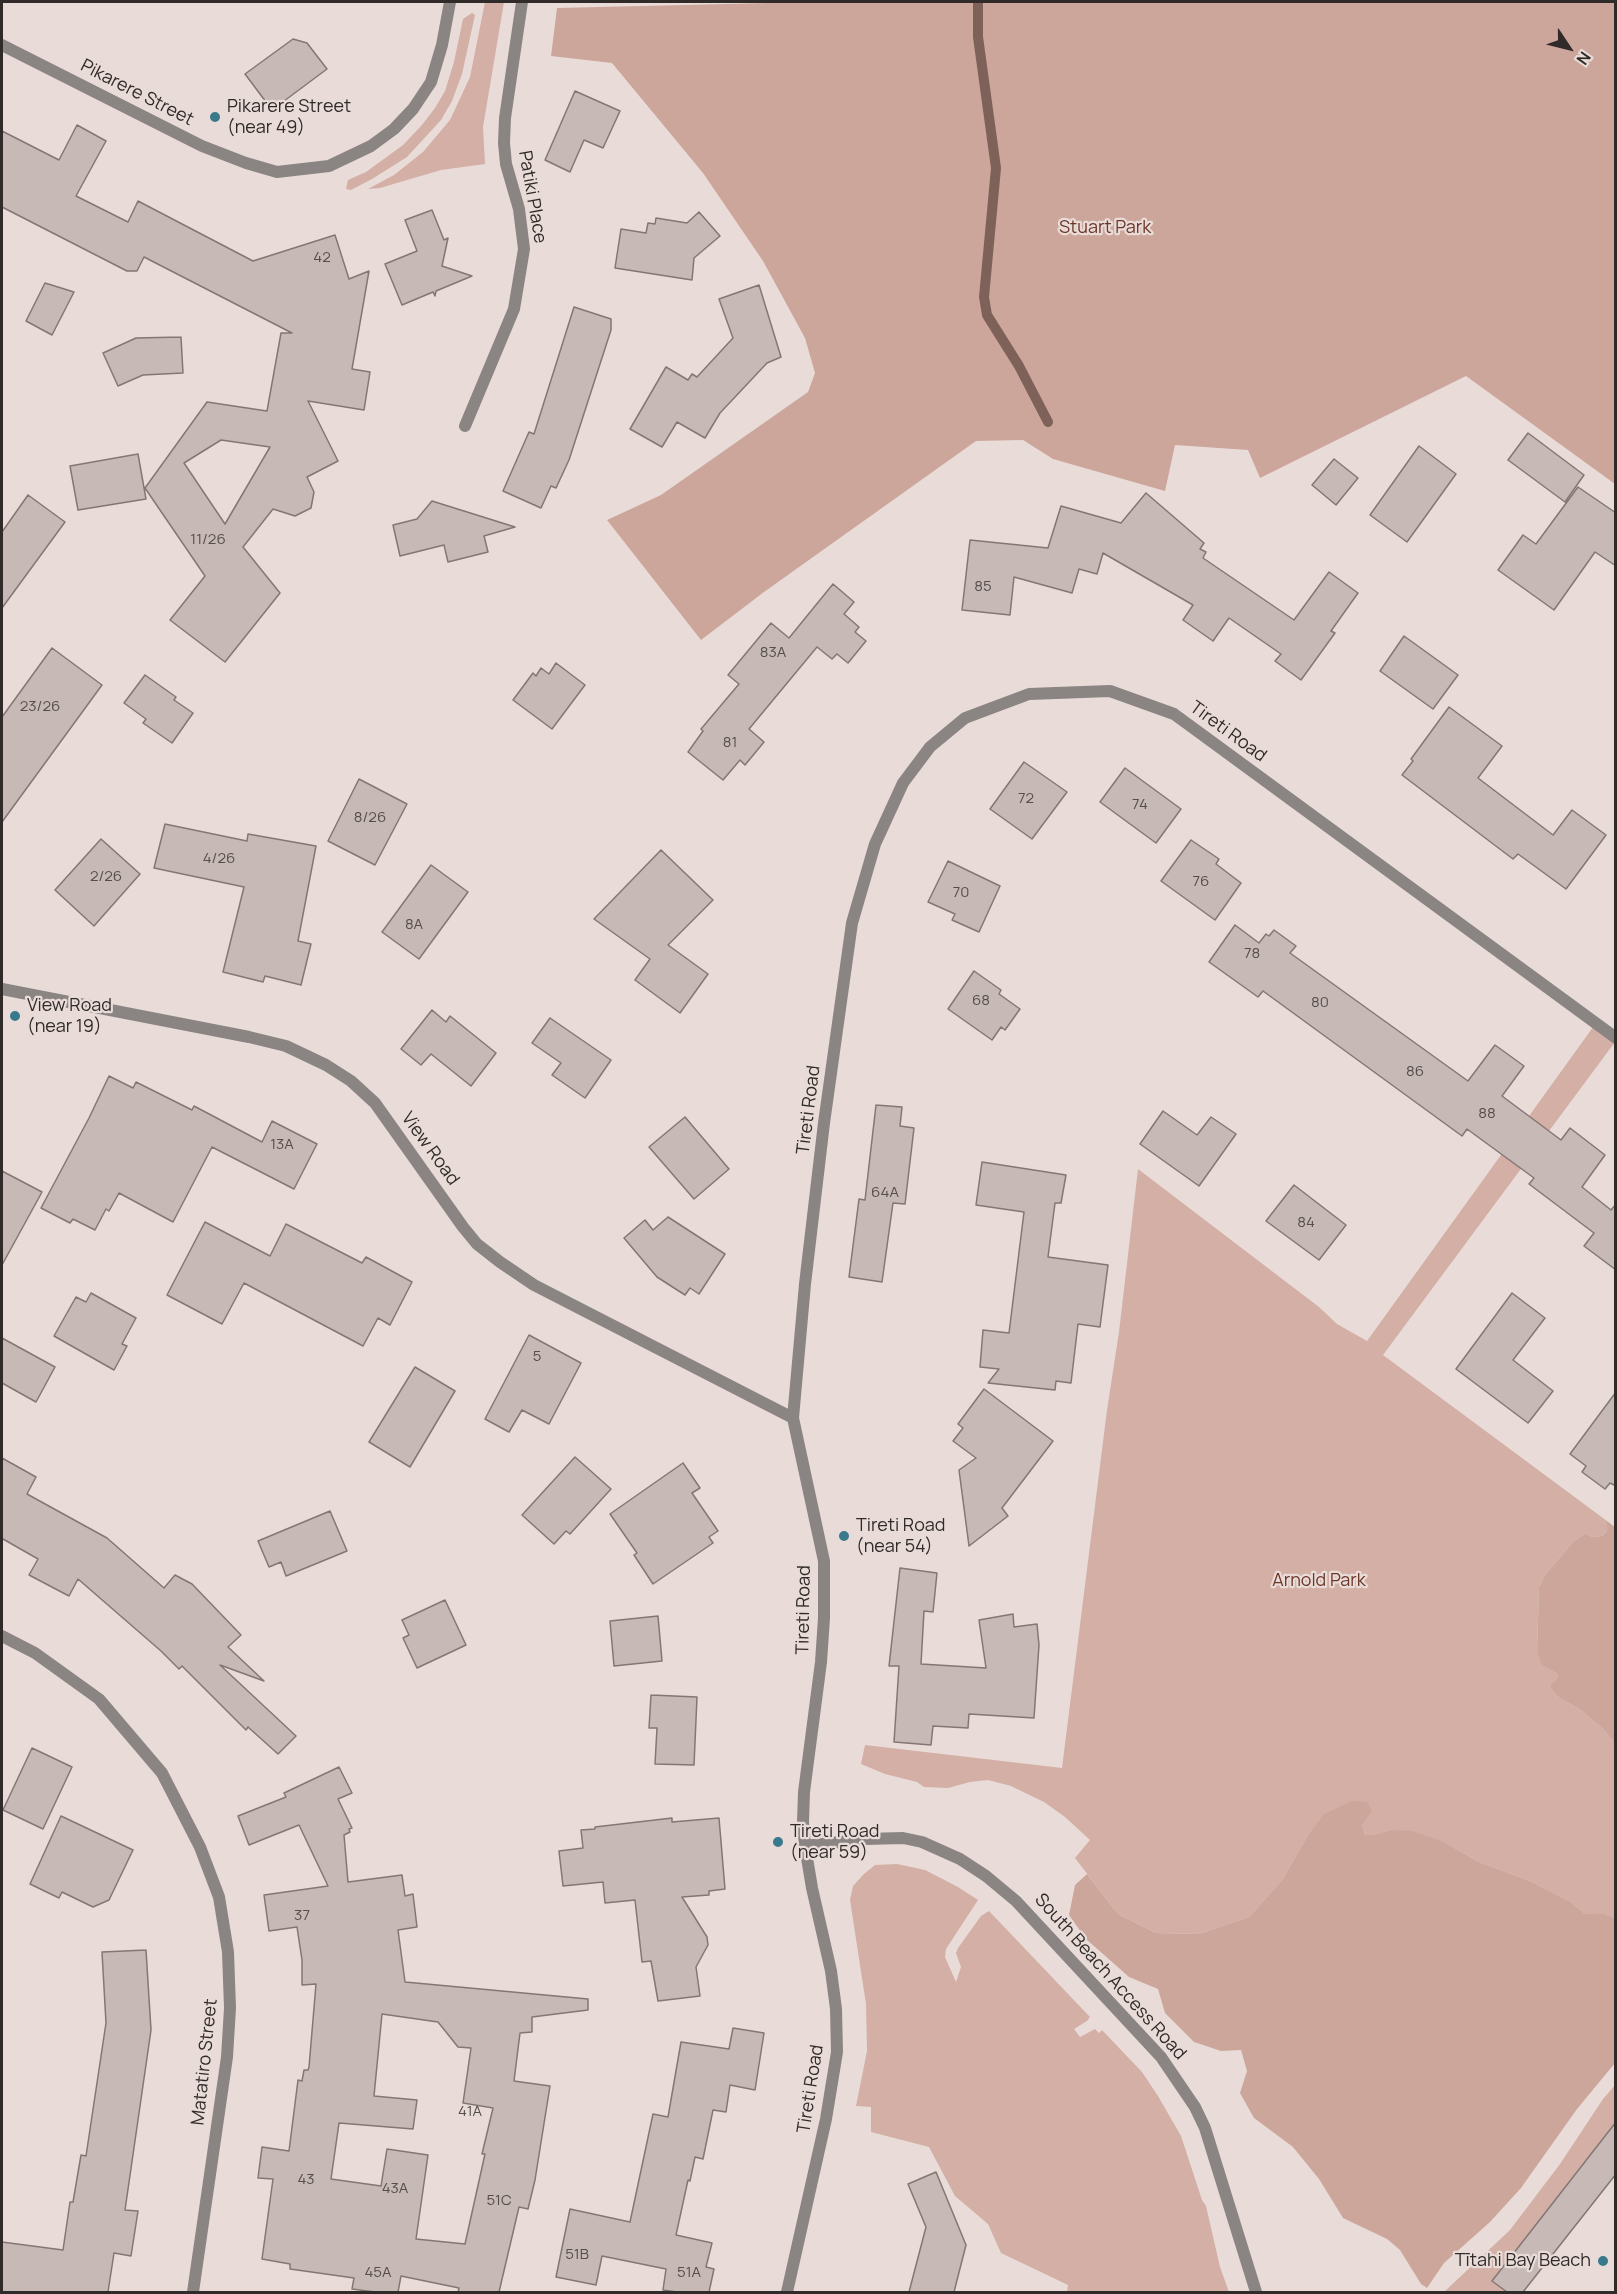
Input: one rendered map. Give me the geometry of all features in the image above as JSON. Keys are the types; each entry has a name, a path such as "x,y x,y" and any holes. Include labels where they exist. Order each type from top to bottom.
{"street":[{"name":"Pikarere Street","path":"2,45 202,146 277,172 329,166 371,147 394,129 413,109 431,82 442,45 450,2"},
{"name":"Patiki Place","path":"465,426 514,309 524,249 519,208 506,164 504,143 505,118 522,2"},
{"name":"Tireti Road","path":"787,2292 826,2119 837,2052 836,2009 831,1971 805,1846 804,1792 821,1662 824,1561 793,1418 823,1135 852,923 875,844 903,783 930,747 965,718 1029,694 1110,691 1174,714 1616,1038"},
{"name":"View Road","path":"2,989 249,1037 286,1046 326,1065 351,1081 375,1103 463,1227 477,1244 500,1262 534,1285 793,1418"},
{"name":"Matatiro Street","path":"2,1636 35,1653 99,1699 162,1773 200,1847 219,1898 228,1952 230,2008 227,2057 194,2292"},
{"name":"South Beach Access Road","path":"805,1846 865,1839 903,1838 922,1842 960,1859 986,1876 1016,1901 1161,2057 1190,2098 1205,2128 1256,2292"}],"green space":[{"path":"485,2 504,2 483,127 485,164 441,170 380,188 368,189 394,175 423,152 450,120 470,77"},
{"name":"Stuart Park","path":"811,2 1615,2 1615,484 1466,376 1260,478 1248,450 1175,445 1165,491 1053,459 1023,440 976,441 764,592 701,640 607,520 661,495 808,392 815,373 805,338 763,261 703,173 612,63 551,56 557,8"},
{"path":"472,13 475,15 462,74 452,101 441,120 407,157 372,179 351,190 346,189 348,180 366,172 403,145 435,108 445,91 463,19"},
{"name":"Arnold Park","path":"1596,1023 1615,1042 1383,1355 1607,1521 1607,1531 1602,1536 1592,1537 1585,1533 1573,1542 1545,1575 1539,1587 1537,1653 1543,1665 1558,1674 1556,1680 1549,1686 1558,1697 1581,1710 1613,1741 1616,1755 1615,1918 1605,1914 1585,1914 1571,1902 1530,1881 1479,1862 1444,1842 1390,1830 1365,1835 1362,1825 1307,1837 1282,1880 1249,1917 1199,1934 1156,1933 1118,1914 1075,1858 1090,1840 1065,1817 1044,1802 1011,1786 988,1780 948,1788 924,1787 917,1782 885,1774 861,1764 865,1745 1062,1768 1138,1169 1319,1307 1337,1324 1367,1341"},
{"path":"1607,1521 1616,1528 1615,1755 1613,1741 1603,1729 1581,1710 1558,1697 1549,1686 1556,1680 1558,1674 1542,1665 1537,1653 1539,1587 1545,1575 1573,1542 1585,1533 1592,1537 1602,1536 1607,1531"},
{"path":"1352,1801 1367,1802 1372,1811 1362,1825 1365,1835 1390,1830 1412,1831 1444,1842 1479,1862 1530,1881 1571,1902 1585,1914 1605,1914 1615,1918 1615,2063 1577,2109 1521,2188 1490,2222 1444,2263 1427,2288 1421,2284 1400,2250 1387,2239 1343,2218 1319,2179 1293,2147 1254,2118 1240,2093 1247,2071 1241,2050 1221,2051 1194,2042 1165,2013 1158,1989 1129,1977 1086,1939 1069,1915 1075,1885 1087,1874 1118,1914 1156,1933 1199,1934 1249,1917 1282,1880 1307,1837 1324,1814"},
{"path":"897,1864 925,1870 978,1900 946,1949 945,1957 956,1982 961,1967 956,1953 958,1948 981,1916 989,1911 1090,2017 1074,2029 1080,2037 1095,2029 1099,2033 1102,2030 1142,2072 1181,2136 1206,2206 1220,2267 1229,2292 1067,2292 1068,2285 1001,2253 988,2224 955,2196 929,2147 871,2132 871,2107 856,2106 867,2051 866,2004 850,1900 853,1886 875,1865"},
{"path":"1615,2085 1615,2124 1493,2281 1507,2292 1444,2292 1510,2230"}],"building":[{"path":"293,39 307,43 327,69 272,110 245,74"},
{"path":"575,91 620,111 603,148 584,140 570,172 545,160"},
{"path":"77,125 106,141 76,196 128,222 138,201 253,261 335,235 349,279 369,271 352,369 370,372 364,410 308,401 338,461 307,477 314,492 311,508 295,516 273,509 243,547 280,593 225,662 170,620 205,576 145,488 207,402 267,411 281,333 292,333 144,257 137,271 127,271 2,207 2,131 59,160","holes":["221,440 270,447 225,524 184,463"]},
{"path":"432,210 444,240 448,238 442,266 472,276 436,291 435,296 433,292 402,305 385,264 417,251 405,220"},
{"path":"699,212 720,236 694,258 692,280 615,268 621,229 646,233 648,223 655,224 656,218 687,223"},
{"path":"45,283 74,292 52,335 26,321"},
{"path":"759,285 781,357 767,363 720,413 705,438 677,422 662,447 630,429 666,367 688,380 692,374 697,377 733,338 719,299"},
{"path":"574,307 611,319 611,330 569,460 556,488 551,486 541,508 503,491 529,432 534,434"},
{"path":"181,337 183,373 143,375 118,386 103,353 136,338"},
{"path":"1528,433 1584,475 1565,502 1508,460"},
{"path":"1419,446 1456,474 1407,542 1370,515"},
{"path":"138,454 146,499 78,510 70,466"},
{"path":"1334,459 1358,478 1336,505 1312,485"},
{"path":"1578,487 1616,513 1616,566 1595,552 1554,610 1498,570 1523,535 1536,544"},
{"path":"1146,493 1204,543 1200,549 1206,552 1203,558 1294,620 1329,572 1358,593 1331,631 1335,633 1301,680 1275,661 1281,654 1229,618 1213,641 1183,620 1193,605 1103,553 1097,574 1079,569 1072,593 1014,577 1010,615 962,610 970,540 1048,548 1061,506 1121,523"},
{"path":"28,495 65,522 2,608 2,532"},
{"path":"432,501 515,527 484,536 488,552 448,562 444,545 400,556 393,525 417,519"},
{"path":"833,584 854,602 844,614 859,627 855,632 866,641 848,663 837,654 832,659 817,647 749,729 764,742 745,765 740,760 723,780 688,752 703,731 701,729 739,684 728,675 771,623 789,638"},
{"path":"1404,636 1458,675 1433,709 1380,671"},
{"path":"52,648 102,685 2,822 2,717"},
{"path":"556,663 585,685 552,729 513,700 533,673 536,676 541,668 549,674"},
{"path":"145,675 176,697 174,700 193,713 172,743 143,723 146,719 124,703"},
{"path":"1449,707 1502,746 1478,778 1553,835 1572,810 1606,835 1566,889 1518,854 1513,859 1402,775"},
{"path":"1024,762 1067,792 1032,839 990,809"},
{"path":"1125,768 1181,809 1156,843 1100,802"},
{"path":"359,779 407,804 375,865 328,841"},
{"path":"165,824 247,841 248,834 316,846 298,941 311,944 301,985 265,976 263,982 223,972 244,887 154,868"},
{"path":"101,839 140,874 94,926 55,890"},
{"path":"1191,840 1219,859 1216,864 1241,883 1215,920 1161,881"},
{"path":"661,850 713,900 668,945 708,974 680,1013 635,980 650,959 594,919"},
{"path":"948,861 1000,886 979,932 952,920 955,914 928,902"},
{"path":"431,865 468,892 419,959 382,932"},
{"path":"1235,925 1259,943 1266,934 1269,936 1274,930 1296,946 1290,953 1468,1081 1495,1045 1524,1066 1502,1096 1561,1140 1570,1128 1605,1155 1582,1187 1611,1210 1616,1204 1616,1270 1584,1246 1594,1233 1529,1184 1534,1178 1467,1129 1462,1136 1263,991 1258,997 1209,962"},
{"path":"974,971 1001,990 999,994 1020,1009 1005,1030 1001,1027 992,1040 948,1009"},
{"path":"432,1010 446,1022 450,1016 496,1053 471,1086 431,1054 421,1065 401,1049"},
{"path":"550,1018 611,1060 585,1098 552,1075 561,1063 532,1043"},
{"path":"109,1076 133,1088 136,1082 192,1110 194,1106 262,1142 272,1121 317,1144 294,1189 212,1147 173,1222 119,1193 109,1211 106,1209 95,1230 73,1219 70,1223 41,1208"},
{"path":"876,1105 902,1107 900,1126 914,1128 905,1204 893,1203 882,1282 849,1277 859,1199 865,1200"},
{"path":"1163,1111 1197,1135 1211,1117 1236,1134 1199,1186 1140,1144"},
{"path":"685,1117 729,1169 694,1199 649,1147"},
{"path":"982,1162 1066,1175 1061,1203 1055,1203 1048,1257 1108,1265 1100,1327 1078,1324 1071,1383 1056,1381 1055,1390 988,1383 999,1369 980,1367 983,1330 1009,1333 1024,1212 976,1205"},
{"path":"2,1171 42,1192 2,1265"},
{"path":"1294,1185 1346,1225 1319,1260 1266,1221"},
{"path":"668,1217 725,1254 699,1294 690,1288 685,1295 657,1277 624,1238 645,1220 653,1230"},
{"path":"205,1222 270,1256 286,1224 362,1263 366,1257 412,1282 390,1325 378,1318 363,1346 244,1283 222,1324 167,1295"},
{"path":"91,1293 136,1318 122,1344 127,1346 114,1370 54,1336 76,1297 86,1302"},
{"path":"1512,1293 1545,1318 1513,1360 1553,1391 1528,1423 1456,1369"},
{"path":"529,1335 581,1363 549,1424 522,1410 509,1432 485,1419"},
{"path":"2,1338 55,1367 36,1402 2,1383"},
{"path":"415,1367 455,1391 410,1467 369,1442"},
{"path":"984,1389 1053,1441 1002,1508 1008,1516 969,1546 959,1470 976,1458 953,1441 963,1428 958,1424"},
{"path":"1616,1392 1616,1486 1610,1483 1605,1489 1582,1472 1586,1466 1570,1454"},
{"path":"575,1457 611,1489 570,1534 566,1531 554,1544 522,1515"},
{"path":"2,1458 36,1477 27,1494 107,1538 164,1588 175,1575 192,1584 241,1635 228,1647 264,1681 220,1665 296,1736 278,1754 248,1727 246,1730 182,1666 179,1669 78,1579 69,1596 29,1575 38,1559 3,1539 2,1541"},
{"path":"683,1463 700,1488 692,1493 718,1531 709,1537 713,1543 653,1584 634,1555 637,1553 610,1514"},
{"path":"330,1511 347,1551 286,1576 281,1562 269,1567 258,1541"},
{"path":"900,1568 937,1573 933,1612 924,1611 921,1664 986,1668 979,1620 1013,1614 1014,1627 1037,1624 1039,1645 1034,1718 969,1714 968,1728 933,1726 931,1745 894,1742 899,1666 889,1666"},
{"path":"445,1600 466,1645 417,1668 403,1638 409,1635 402,1620"},
{"path":"658,1616 662,1661 614,1666 610,1621"},
{"path":"651,1695 697,1697 694,1765 655,1764 657,1728 649,1728"},
{"path":"32,1748 72,1767 43,1829 3,1810"},
{"path":"339,1767 352,1793 338,1799 352,1828 344,1835 348,1882 402,1875 405,1896 413,1894 417,1927 398,1930 405,1982 588,1999 588,2010 532,2017 532,2032 520,2033 514,2081 550,2086 528,2209 519,2207 499,2292 458,2292 459,2288 401,2276 398,2292 352,2289 354,2278 290,2269 290,2264 262,2259 273,2179 258,2178 262,2147 289,2151 298,2080 302,2081 304,2070 308,2070 309,2067 316,1984 302,1985 302,1960 297,1927 269,1931 264,1895 328,1886 299,1825 249,1845 238,1816 286,1797 284,1793","holes":["382,2014 438,2022 458,2047 471,2048 463,2103 493,2108 465,2244 416,2239 428,2155 387,2149 381,2186 331,2179 339,2123 413,2129 417,2100 374,2096"]},
{"path":"61,1816 133,1850 109,1900 93,1907 62,1892 59,1898 30,1884"},
{"path":"672,1818 672,1822 719,1818 725,1889 709,1891 709,1895 682,1897 707,1937 708,1945 696,1967 700,1996 658,2001 651,1961 642,1962 635,1900 605,1903 603,1882 563,1886 559,1851 583,1848 581,1830"},
{"path":"146,1950 151,2030 125,2210 138,2211 131,2256 114,2253 108,2292 2,2292 2,2242 63,2250 70,2202 73,2202 81,2155 86,2156 106,2023 102,1952"},
{"path":"733,2028 764,2033 755,2090 730,2085 726,2112 713,2110 703,2159 695,2157 676,2235 712,2243 706,2267 714,2269 709,2292 663,2290 666,2269 602,2256 596,2285 556,2277 570,2209 630,2222 653,2114 668,2117 681,2042 729,2049"},
{"path":"1616,2122 1616,2174 1523,2292 1507,2292 1492,2281"},
{"path":"936,2172 966,2245 954,2292 909,2292 926,2227 908,2184"}],"waterway":[{"path":"978,2 978,37 996,168 984,297 987,315 1019,366 1048,422"}],"place":[{"name":"Pikarere Street (near 49)","path":"215,117"},
{"name":"View Road (near 19)","path":"15,1016"},
{"name":"Tireti Road (near 54)","path":"844,1536"},
{"name":"Tireti Road (near 59)","path":"778,1842"},
{"name":"Tītahi Bay Beach","path":"1603,2261"}]}
